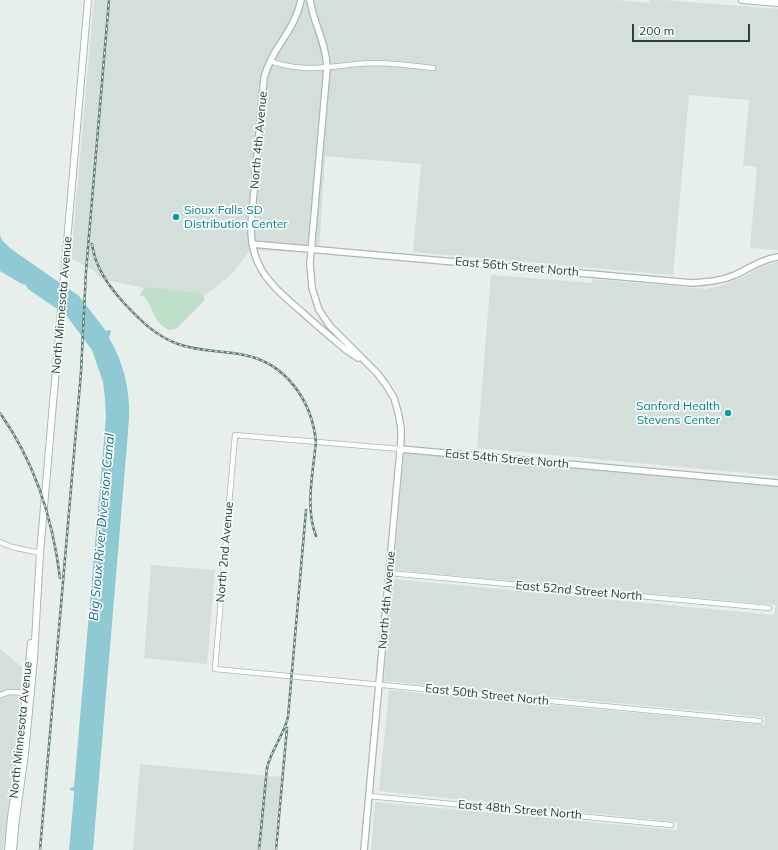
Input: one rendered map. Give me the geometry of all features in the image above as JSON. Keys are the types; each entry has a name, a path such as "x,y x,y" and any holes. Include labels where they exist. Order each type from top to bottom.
{"main road":[{"name":"North Minnesota Avenue","path":"8,850 28,693 36,610 88,0"},
{"path":"742,0 778,3"},
{"name":"North Minnesota Avenue","path":"14,850 16,818 25,754 28,693"}],"street":[{"name":"North 4th Avenue","path":"301,0 293,25 277,48 267,68 263,88 251,225 252,244 259,266 272,284 346,350 364,361"},
{"name":"North 4th Avenue","path":"310,0 324,45 327,68 312,249 311,280 314,295 320,310 330,326 382,379 394,398 400,419 401,434 364,850"},
{"path":"270,61 293,68 327,68 377,63 433,68"},
{"name":"East 56th Street North","path":"252,244 692,283 720,280 757,262 778,256"},
{"name":"East 54th Street North","path":"235,435 778,483"},
{"name":"North 2nd Avenue","path":"215,669 235,435"},
{"path":"0,542 12,547 40,553"},
{"name":"East 52nd Street North","path":"389,573 769,608"},
{"name":"East 50th Street North","path":"215,669 760,721"},
{"path":"0,695 9,692 28,693"},
{"name":"East 48th Street North","path":"369,796 671,825"}],"shaded area":[{"path":"94,0 616,0 649,3 649,0 664,0 778,9 778,250 750,248 757,167 743,165 749,100 689,95 673,275 413,252 421,164 325,156 319,253 250,250 232,274 204,296 198,293 147,287 144,288 102,279 93,270 71,258"},
{"path":"778,262 778,476 477,448 491,275 592,283 592,279 705,289 717,287 739,279 763,266"},
{"path":"404,453 778,487 778,850 371,850 375,802 677,830 677,822 379,791 389,690 765,725 765,717 384,681 393,579 774,615 776,605 394,570"},
{"path":"151,565 215,570 207,664 144,658"},
{"path":"0,649 22,667 15,762 3,850 0,850"},
{"path":"140,764 281,777 274,850 133,850"}],"green space":[{"path":"145,287 201,293 205,298 203,302 176,329 169,330 158,321 148,301 140,295"}],"water":[{"name":"Big Sioux River Diversion Canal","path":"0,235 2,240 11,249 79,296 106,331 111,331 109,338 122,366 127,386 129,406 128,432 93,850 69,850 74,795 74,791 70,790 70,788 74,787 106,417 103,382 92,350 66,315 28,289 26,285 0,271"}],"railway":[{"path":"40,850 81,372 86,271 109,0"},
{"path":"92,244 99,268 117,296 141,321 155,332 170,341 186,347 236,353 259,359 284,375 294,386 303,399 309,412 316,442 310,502 316,536"},
{"path":"0,413 23,451 40,492 52,534 60,578"},
{"path":"259,850 267,768 271,755 284,730 288,717 306,510"},
{"path":"276,850 287,728"}],"place":[{"name":"Sioux Falls SD Distribution Center","path":"176,217"},
{"name":"Sanford Health Stevens Center","path":"728,413"}]}
